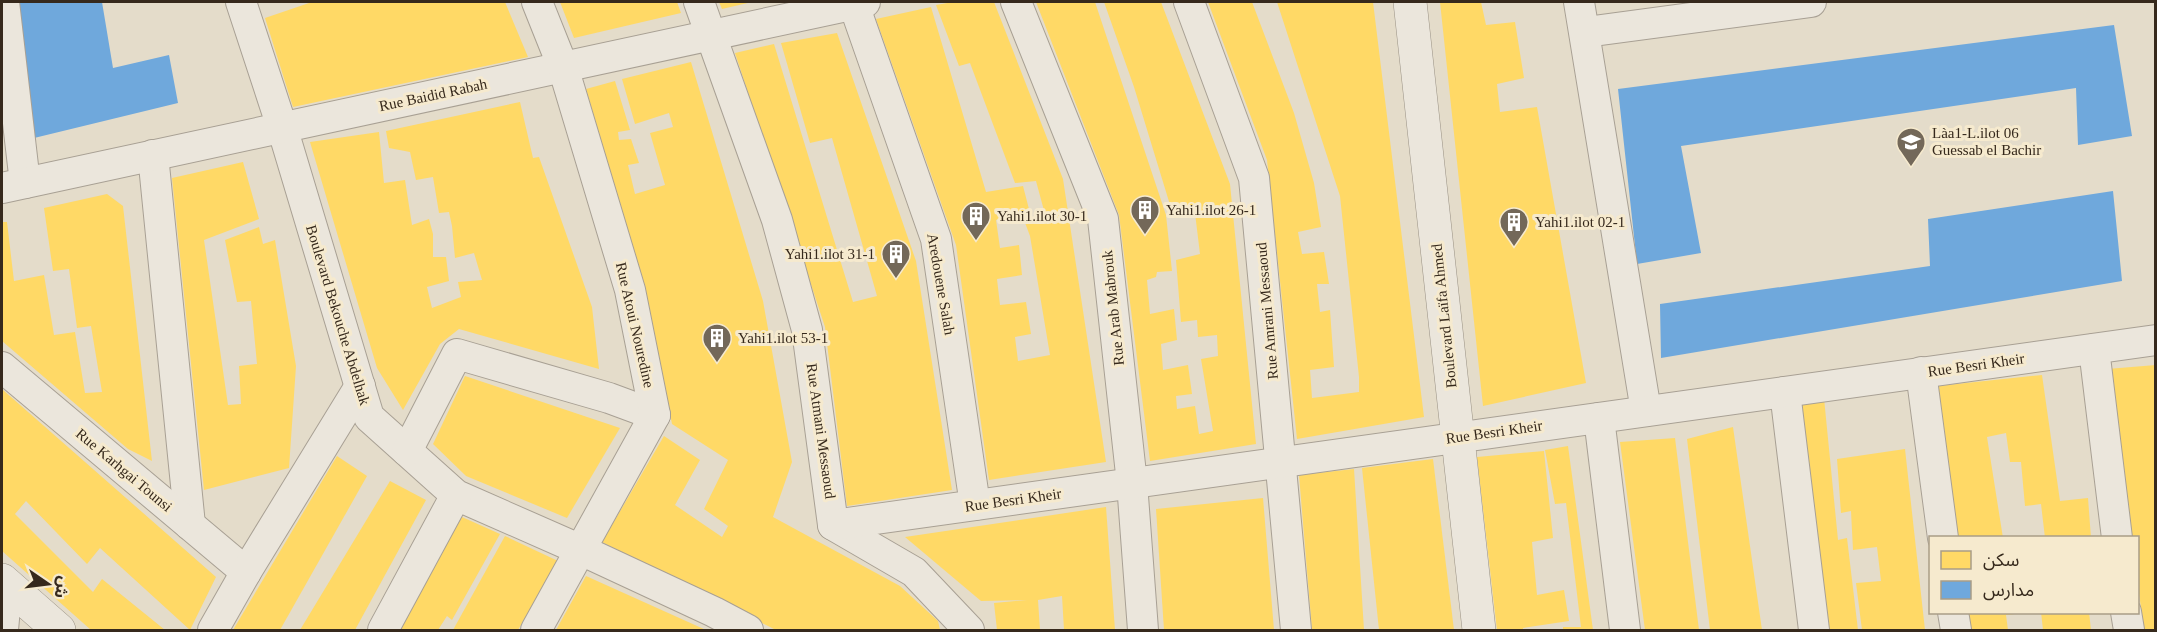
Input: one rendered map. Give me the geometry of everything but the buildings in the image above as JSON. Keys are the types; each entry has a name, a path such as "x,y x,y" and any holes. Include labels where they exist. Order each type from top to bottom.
{"street":[{"path":"4,2 13,186"},
{"name":"Rue Atoui Nouredine","path":"537,2 563,66 630,290 655,415"},
{"name":"Rue Atmani Messaoud","path":"699,2 777,220 807,330 833,525"},
{"name":"Rue Baidid Rabah","path":"13,186 857,2"},
{"name":"Aredouene Salah","path":"857,2 936,239 975,505"},
{"name":"Rue Arab Mabrouk","path":"1016,2 1104,219 1132,483 1143,630"},
{"name":"Rue Amrani Messaoud","path":"1190,2 1254,178 1296,630"},
{"name":"Boulevard Laïfa Ahmed","path":"1410,2 1479,630"},
{"path":"1579,2 1586,32 1646,411"},
{"path":"1586,32 1811,2"},
{"name":"Boulevard Bekouche Abdelhak","path":"246,3 369,417 456,495 581,550 738,628"},
{"path":"153,155 189,525"},
{"name":"Rue Besri Kheir","path":"833,525 2156,340"},
{"path":"2094,349 2117,536"},
{"path":"407,451 457,354 609,398 655,415 536,630"},
{"name":"Rue Karhgai Tounsi","path":"2,367 246,572"},
{"path":"1921,372 1943,536"},
{"path":"213,630 360,386"},
{"path":"1785,392 1814,630"},
{"path":"1599,418 1625,630"},
{"path":"382,630 456,495"},
{"path":"833,525 914,572 969,630"},
{"path":"4,582 48,629"},
{"path":"3,630 4,582"},
{"path":"1953,614 1956,630"},
{"path":"2126,614 2129,630"}],"place":[{"name":"Làa1-L.ilot 06 Guessab el Bachir","path":"1911,168"},
{"name":"Yahi1.ilot 26-1","path":"1145,236"},
{"name":"Yahi1.ilot 30-1","path":"976,242"},
{"name":"Yahi1.ilot 02-1","path":"1514,248"},
{"name":"Yahi1.ilot 31-1","path":"896,280"},
{"name":"Yahi1.ilot 53-1","path":"717,364"}]}
